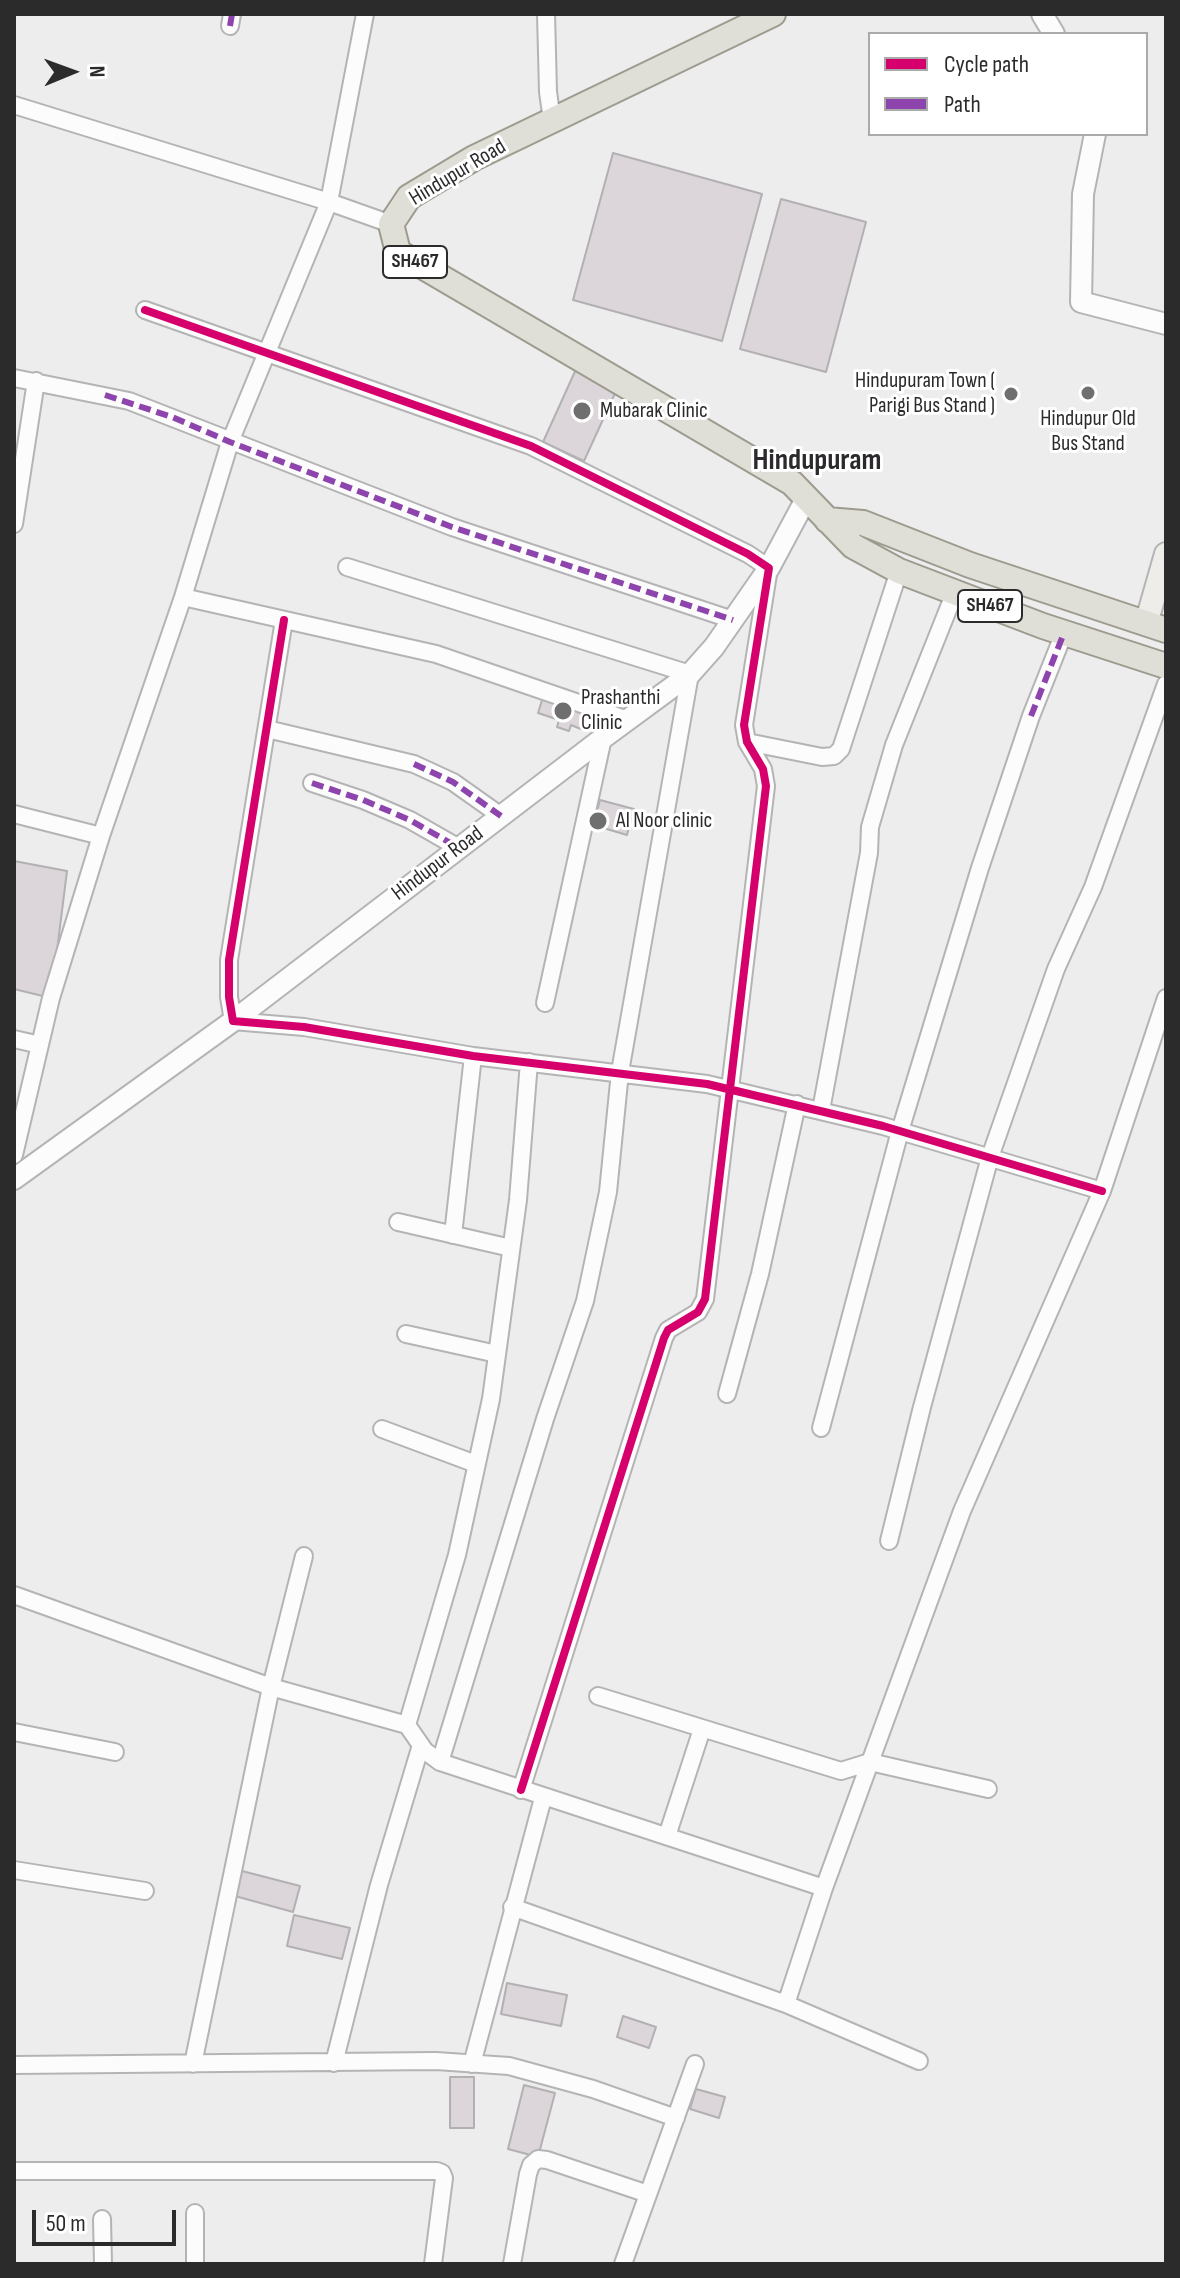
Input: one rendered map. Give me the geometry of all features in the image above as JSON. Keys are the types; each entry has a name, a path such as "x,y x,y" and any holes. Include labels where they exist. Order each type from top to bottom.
{"main road":[{"name":"Hindupur Road","path":"773,14 474,158 409,197 391,224 398,252 792,483 827,520"},
{"name":"SH467","path":"827,520 853,546 899,571 1064,633 1166,666"},
{"name":"SH467","path":"827,520 863,523 970,565 1156,627"},
{"path":"1156,627 1166,554"}],"street":[{"path":"14,1155 51,998 101,836 183,597 230,442 329,202 365,14"},
{"path":"546,14 548,92 552,120"},
{"path":"1042,14 1053,32"},
{"path":"14,105 391,224"},
{"path":"1095,136 1083,194 1081,302 1166,324"},
{"path":"145,310 267,351 390,399 531,446 748,554 769,568 744,725 747,742 763,769 766,786 703,1306 668,1330 664,1338 521,1790"},
{"path":"14,378 129,401 452,527 733,620"},
{"path":"14,524 36,381"},
{"name":"Hindupur Road","path":"14,1179 233,1021 690,674 714,647 769,568 807,497"},
{"path":"347,567 690,674 620,1072 608,1192 585,1301 545,1419 440,1762"},
{"path":"747,742 822,757 834,756 841,749 899,571"},
{"path":"821,1110 869,853 870,827 894,745 955,592"},
{"path":"183,597 436,654 628,720"},
{"path":"284,620 229,960 229,997 233,1021 304,1027 473,1056 620,1072 729,1089 900,1131 1102,1191"},
{"path":"821,1428 900,1131 994,827 1031,716 1064,633"},
{"path":"889,1541 990,1157 1056,969 1093,887 1166,684"},
{"path":"267,729 414,764 453,782 501,816"},
{"path":"545,1003 603,738"},
{"path":"312,783 410,820 459,848"},
{"path":"14,814 101,836"},
{"path":"786,2004 824,1888 962,1511 1102,1191 1166,998"},
{"path":"14,1039 40,1045"},
{"path":"453,1235 473,1056"},
{"path":"407,1725 457,1555 491,1399 511,1248 529,1062"},
{"path":"727,1394 760,1274 797,1104"},
{"path":"398,1222 511,1248"},
{"path":"406,1334 497,1354"},
{"path":"382,1429 476,1464"},
{"path":"193,2064 271,1687 304,1556"},
{"path":"14,1595 271,1687 407,1725 421,1745 440,1762 824,1888"},
{"path":"598,1696 841,1771 870,1762 988,1789"},
{"path":"667,1836 702,1729"},
{"path":"14,1732 115,1752"},
{"path":"334,2063 379,1885 421,1745"},
{"path":"472,2064 543,1798"},
{"path":"14,1870 145,1891"},
{"path":"512,1907 786,2004 919,2061"},
{"path":"14,2065 436,2061 509,2066 676,2118"},
{"path":"623,2264 695,2064"},
{"path":"512,2264 528,2174 531,2165 538,2159 648,2194"},
{"path":"14,2171 437,2171 444,2178 433,2264"},
{"path":"195,2213 195,2264"},
{"path":"102,2219 103,2264"}],"building":[{"path":"613,153 762,194 722,341 573,300"},
{"path":"781,199 866,222 826,372 740,349"},
{"path":"577,367 617,389 584,461 543,442"},
{"path":"543,697 587,713 581,729 571,725 569,731 557,727 559,720 538,713"},
{"path":"600,800 634,809 627,835 593,825"},
{"path":"14,861 67,871 51,998 14,989"},
{"path":"242,1871 300,1886 293,1912 235,1896"},
{"path":"294,1915 350,1928 342,1959 287,1946"},
{"path":"507,1983 567,1995 561,2026 501,2014"},
{"path":"623,2016 656,2027 649,2048 617,2037"},
{"path":"450,2077 474,2077 474,2128 450,2128"},
{"path":"524,2085 555,2093 538,2157 508,2149"},
{"path":"696,2089 725,2097 719,2118 690,2109"}],"marked path":[{"path":"230,26 232,14"},
{"path":"105,395 172,417 452,527 733,620"},
{"path":"1031,716 1064,633"},
{"path":"414,764 453,782 501,816"},
{"path":"312,783 410,820 459,848"}],"cycle path":[{"path":"145,310 531,446 748,554 769,568 744,725 747,742 763,769 766,786 705,1299 698,1312 668,1330 664,1338 521,1790"},
{"path":"284,620 229,960 229,997 233,1021 304,1027 473,1056 707,1084 883,1126 1102,1191"}],"place":[{"name":"Hindupur Old Bus Stand","path":"1088,393"},
{"name":"Hindupuram Town ( Parigi Bus Stand )","path":"1011,394"},
{"name":"Mubarak Clinic","path":"582,411"},
{"name":"Prashanthi Clinic","path":"563,711"},
{"name":"Al Noor clinic","path":"598,821"}],"district":[{"name":"Hindupuram","path":"817,461"}]}
